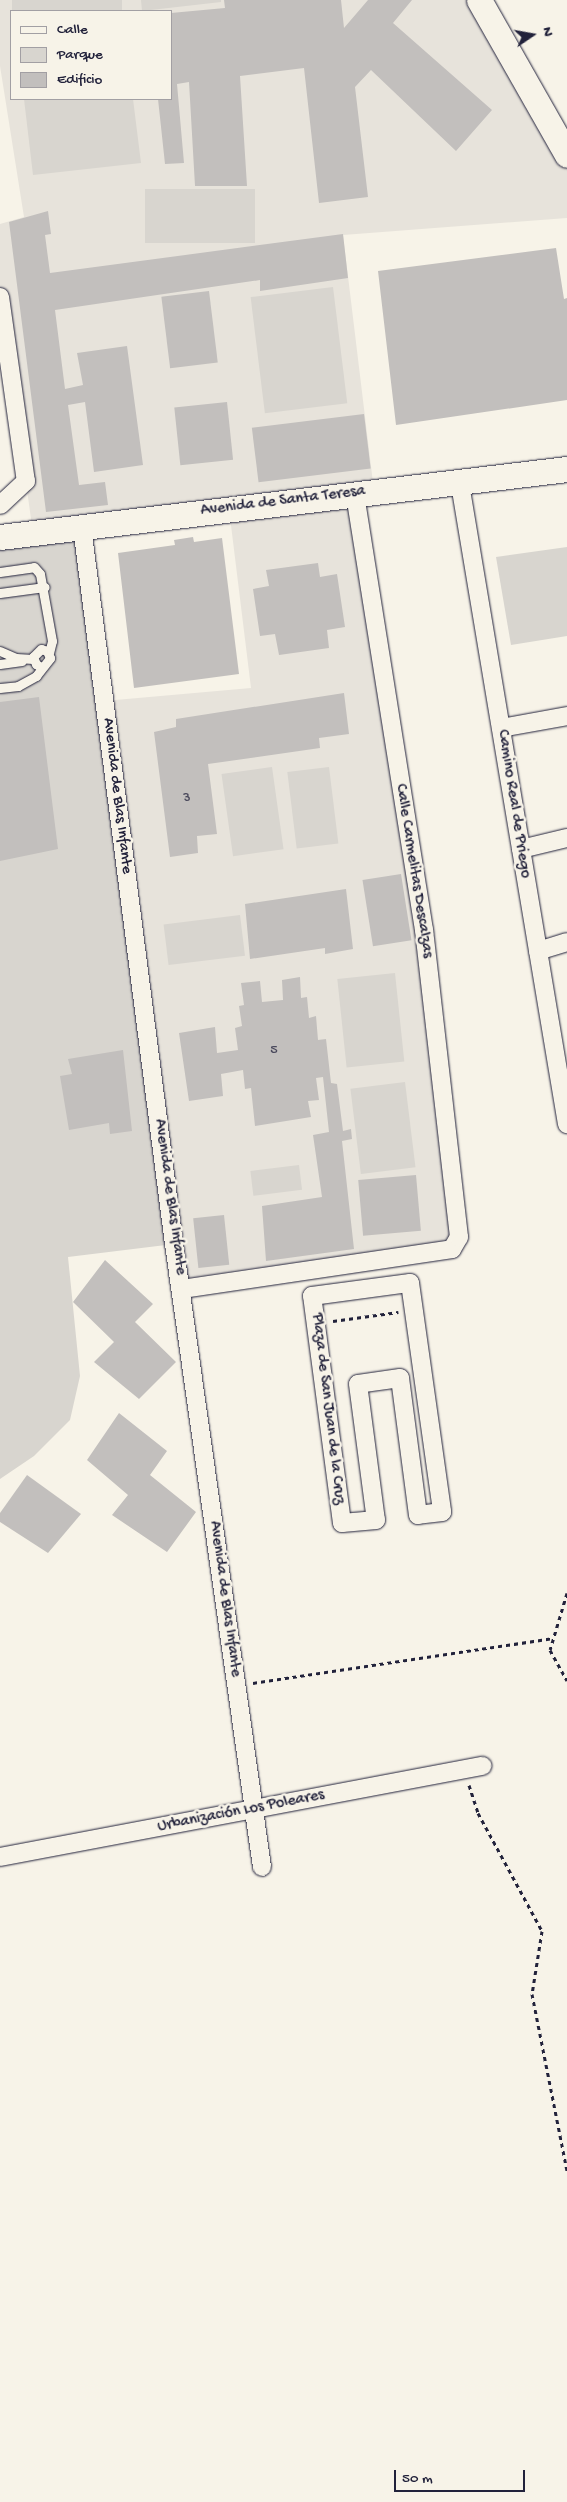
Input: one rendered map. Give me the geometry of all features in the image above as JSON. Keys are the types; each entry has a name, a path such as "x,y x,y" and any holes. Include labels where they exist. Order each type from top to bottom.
{"street":[{"path":"479,0 567,155"},
{"path":"0,298 26,480 0,505"},
{"name":"Avenida de Santa Teresa","path":"0,537 355,494 460,484 567,469"},
{"name":"Camino Real de Priego","path":"460,484 538,951 560,1042 567,1124"},
{"name":"Calle Carmelitas Descalzas","path":"182,1289 452,1249 458,1237 424,930 355,494"},
{"name":"Avenida de Blas Infante","path":"82,527 182,1289 262,1867"},
{"path":"500,728 567,716"},
{"path":"521,849 567,838"},
{"path":"538,951 567,942"},
{"name":"Plaza de San Juan de la Cruz","path":"410,1283 442,1512 418,1515 400,1378 358,1384 376,1520 342,1523 312,1296 410,1283"},
{"name":"Urbanización Los Poleares","path":"0,1857 483,1766"}],"lane":[{"path":"0,572 34,567 45,587 52,641 48,663 41,667 36,676 18,686 0,688"},
{"path":"0,593 45,587"},
{"path":"33,660 38,650 49,653"},
{"path":"0,652 16,658 33,660 41,667"},
{"path":"0,664 33,660"}],"path":[{"path":"567,1593 550,1650 567,1680"},
{"path":"236,1686 554,1638"},
{"path":"464,1770 478,1813 542,1931 532,1994 567,2171"}],"shaded area":[{"path":"0,0 479,0 567,155 567,218 343,235 374,491 355,493 424,930 452,1249 182,1289 104,701 251,688 229,509 33,533 0,297 0,224 24,217 0,66"}],"green space":[{"path":"12,0 122,0 122,10 12,10"},
{"path":"141,0 221,0 221,2 142,10"},
{"path":"24,100 133,100 141,163 33,175"},
{"path":"145,189 255,189 255,243 145,243"},
{"path":"333,287 347,403 265,413 251,297"},
{"path":"82,527 174,1244 68,1257 80,1376 70,1420 34,1456 0,1479 0,537"},
{"path":"567,547 567,636 511,645 496,557"},
{"path":"272,767 284,849 233,856 221,774"},
{"path":"329,767 338,843 297,849 287,772"},
{"path":"240,915 245,956 169,965 164,924"},
{"path":"395,973 404,1062 347,1068 337,979"},
{"path":"405,1082 415,1167 361,1174 350,1089"},
{"path":"299,1165 302,1190 253,1196 250,1171"}],"building":[{"path":"224,0 341,0 344,28 368,0 412,0 393,23 492,110 456,151 371,70 355,87 368,197 319,203 304,68 240,76 247,186 195,186 189,82 177,84 184,163 165,164 158,100 172,100 172,13 225,8"},
{"path":"48,211 51,234 45,235 50,273 343,234 348,278 260,291 260,280 55,310 65,389 83,385 77,353 127,346 143,465 94,472 85,402 68,405 79,485 105,482 108,505 46,512 9,222"},
{"path":"556,248 564,299 567,298 567,400 396,425 378,271"},
{"path":"209,291 218,362 170,368 161,297"},
{"path":"227,402 233,460 180,465 174,408"},
{"path":"364,414 371,469 259,482 252,428"},
{"path":"193,537 194,542 222,538 239,674 134,688 118,553 175,545 174,540"},
{"path":"318,563 320,577 337,574 345,627 327,630 329,648 279,655 275,634 260,636 253,589 269,586 266,570"},
{"path":"344,693 349,734 319,738 320,748 208,764 217,834 197,836 198,853 170,857 154,732 176,727 176,719"},
{"path":"39,697 58,849 0,861 0,702"},
{"path":"401,874 411,940 373,946 362,880"},
{"path":"346,889 353,949 325,954 325,948 250,959 245,904"},
{"path":"300,977 301,998 307,997 309,1018 316,1016 318,1040 326,1039 331,1083 337,1084 343,1131 351,1129 352,1139 342,1141 354,1249 266,1261 262,1206 322,1197 313,1135 329,1132 323,1077 316,1078 319,1100 308,1101 311,1117 255,1126 251,1088 245,1089 243,1070 221,1074 223,1096 189,1101 179,1033 215,1027 217,1053 238,1050 235,1028 242,1026 239,1006 244,1005 241,983 260,981 262,1002 283,1000 282,980"},
{"path":"123,1050 132,1131 110,1134 109,1123 69,1130 60,1076 72,1074 68,1059"},
{"path":"416,1175 421,1231 363,1236 358,1180"},
{"path":"224,1215 229,1265 198,1268 193,1218"},
{"path":"105,1260 153,1304 135,1322 176,1362 139,1399 94,1362 114,1342 73,1302"},
{"path":"119,1413 167,1451 150,1475 196,1512 167,1552 112,1515 128,1495 87,1460"},
{"path":"27,1475 81,1514 48,1553 0,1522 0,1513"}]}
